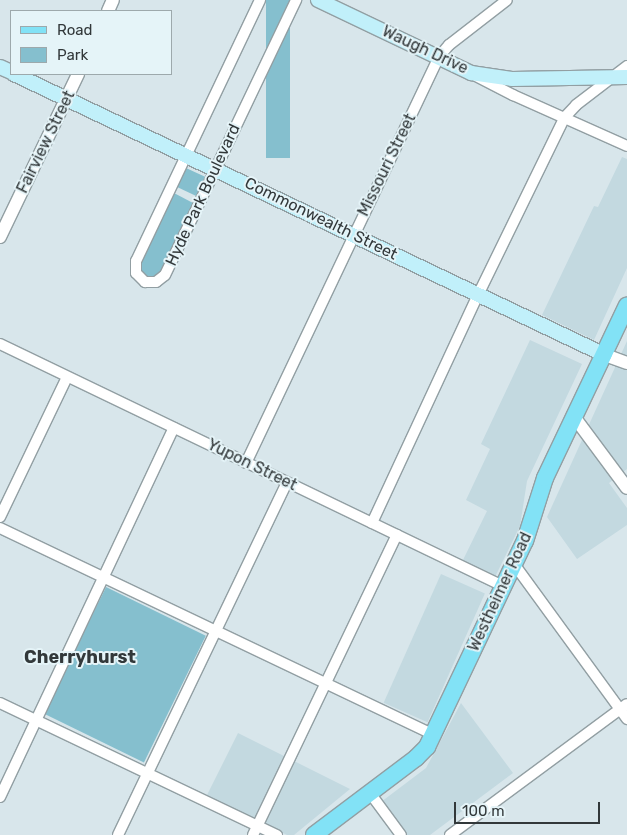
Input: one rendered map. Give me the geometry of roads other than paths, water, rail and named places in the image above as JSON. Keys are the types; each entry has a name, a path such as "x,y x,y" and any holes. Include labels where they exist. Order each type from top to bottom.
{"main road":[{"name":"Waugh Drive","path":"318,0 472,73 512,80 620,77"},
{"name":"Commonwealth Street","path":"17,75 605,355"},
{"name":"Westheimer Road","path":"314,835 416,758 427,747 514,564 532,524 546,478 627,305"}],"street":[{"name":"Hyde Park Boulevard","path":"260,0 136,261 136,273 145,282 156,282 165,275 296,0"},
{"name":"Missouri Street","path":"246,463 438,58 448,45 501,2"},
{"path":"372,523 478,295 565,117 576,105 620,77 627,66"},
{"path":"472,73 513,96 565,117 627,146"},
{"name":"Fairview Street","path":"0,237 78,75"},
{"name":"Yupon Street","path":"0,344 503,586"},
{"name":"Commonwealth Street","path":"605,355 627,363"},
{"path":"0,517 68,377"},
{"path":"575,418 625,482"},
{"path":"0,797 174,428"},
{"path":"118,835 287,482"},
{"path":"0,528 434,735"},
{"path":"255,830 397,535"},
{"path":"514,564 624,706 627,719"},
{"path":"0,704 147,774 255,830 277,835"},
{"path":"450,835 624,706"},
{"path":"370,793 402,835"}],"district":[{"name":"Cherryhurst","path":"80,657"}]}
